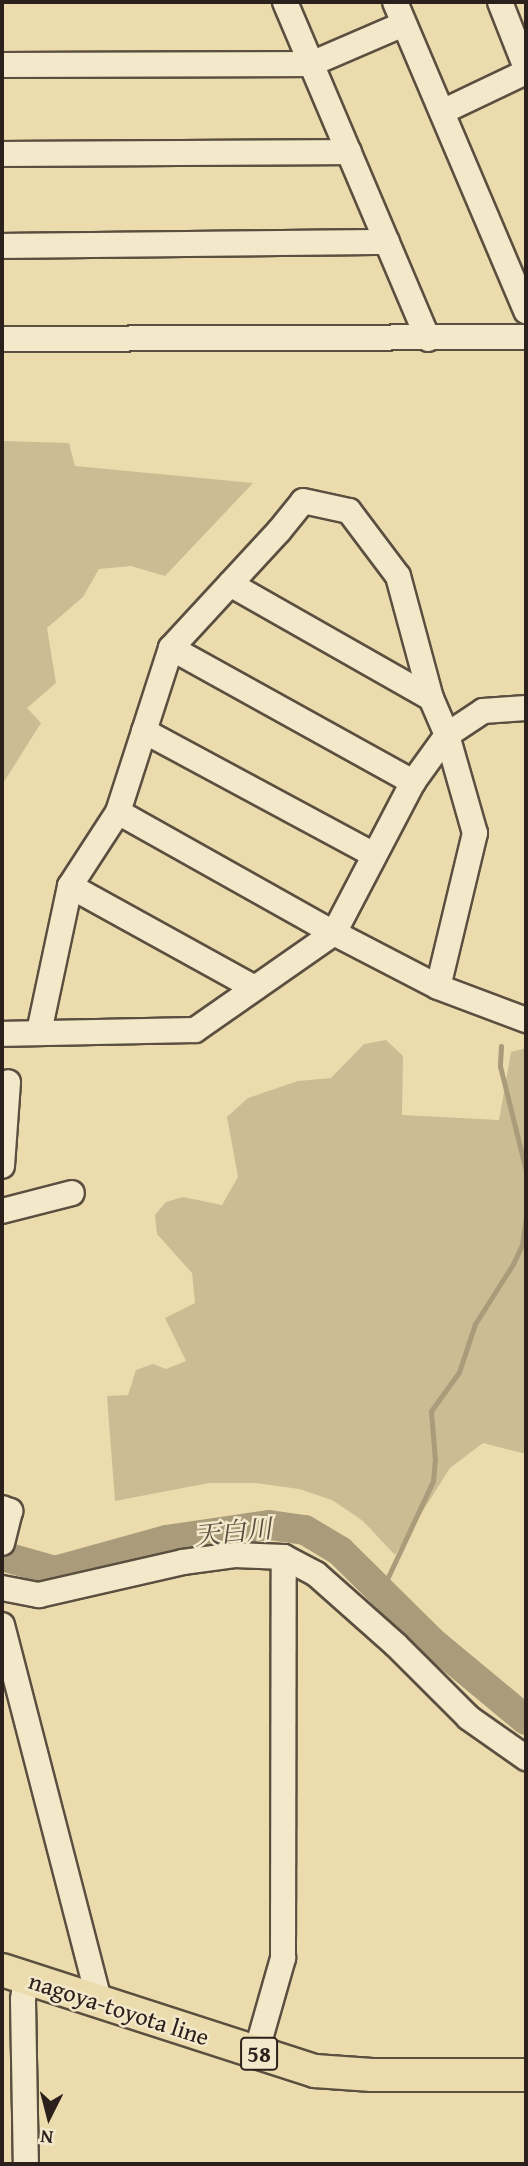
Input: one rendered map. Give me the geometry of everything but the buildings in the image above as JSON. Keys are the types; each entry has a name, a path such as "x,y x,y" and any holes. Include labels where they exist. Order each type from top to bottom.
{"main road":[{"name":"nagoya-toyota line","path":"14,1974 315,2071 372,2076 526,2076"}],"street":[{"path":"285,2 428,339"},
{"path":"442,112 526,70 500,2"},
{"path":"2,65 312,64 399,13 526,312"},
{"path":"2,154 349,152"},
{"path":"2,246 387,242"},
{"path":"2,340 526,337"},
{"path":"39,1032 70,886 118,813 171,648 303,501 349,511 398,576 431,698 447,735 475,833 438,987"},
{"path":"230,584 431,698"},
{"path":"171,648 413,782"},
{"path":"2,1034 195,1030 334,933 413,782 447,735 483,711 526,708"},
{"path":"144,731 374,855"},
{"path":"118,813 334,933 438,987 526,1020"},
{"path":"70,886 255,988"},
{"path":"2,1166 8,1082"},
{"path":"2,1211 72,1192"},
{"path":"2,1543 6,1509"},
{"path":"2,1588 39,1595 142,1569 202,1559 235,1555 284,1557 316,1574 397,1645 469,1718 526,1758"},
{"path":"256,2053 283,1958 284,1557"},
{"path":"2,1625 12,1695 100,2003"},
{"path":"14,1974 23,2000 26,2164"}],"shaded area":[{"path":"2,441 69,443 75,466 253,483 165,576 131,566 99,569 83,597 47,628 56,683 27,708 41,723 2,785"},
{"path":"386,1040 403,1056 402,1115 499,1120 511,1052 526,1048 526,1454 483,1443 450,1468 395,1555 363,1521 332,1500 299,1489 256,1483 209,1483 115,1501 107,1396 128,1395 136,1370 153,1364 166,1369 186,1361 165,1318 195,1303 192,1273 157,1234 155,1215 166,1202 183,1197 222,1205 238,1177 227,1117 248,1098 298,1081 331,1078 364,1044"}],"waterway":[{"path":"501,1046 500,1066 526,1171"},
{"path":"381,1592 433,1481 435,1460 431,1411 459,1372 475,1324 513,1264 522,1245 526,1216"},
{"name":"天白川","path":"2,1556 55,1571 166,1540 269,1525 305,1530 340,1551 432,1642 526,1720"}]}
